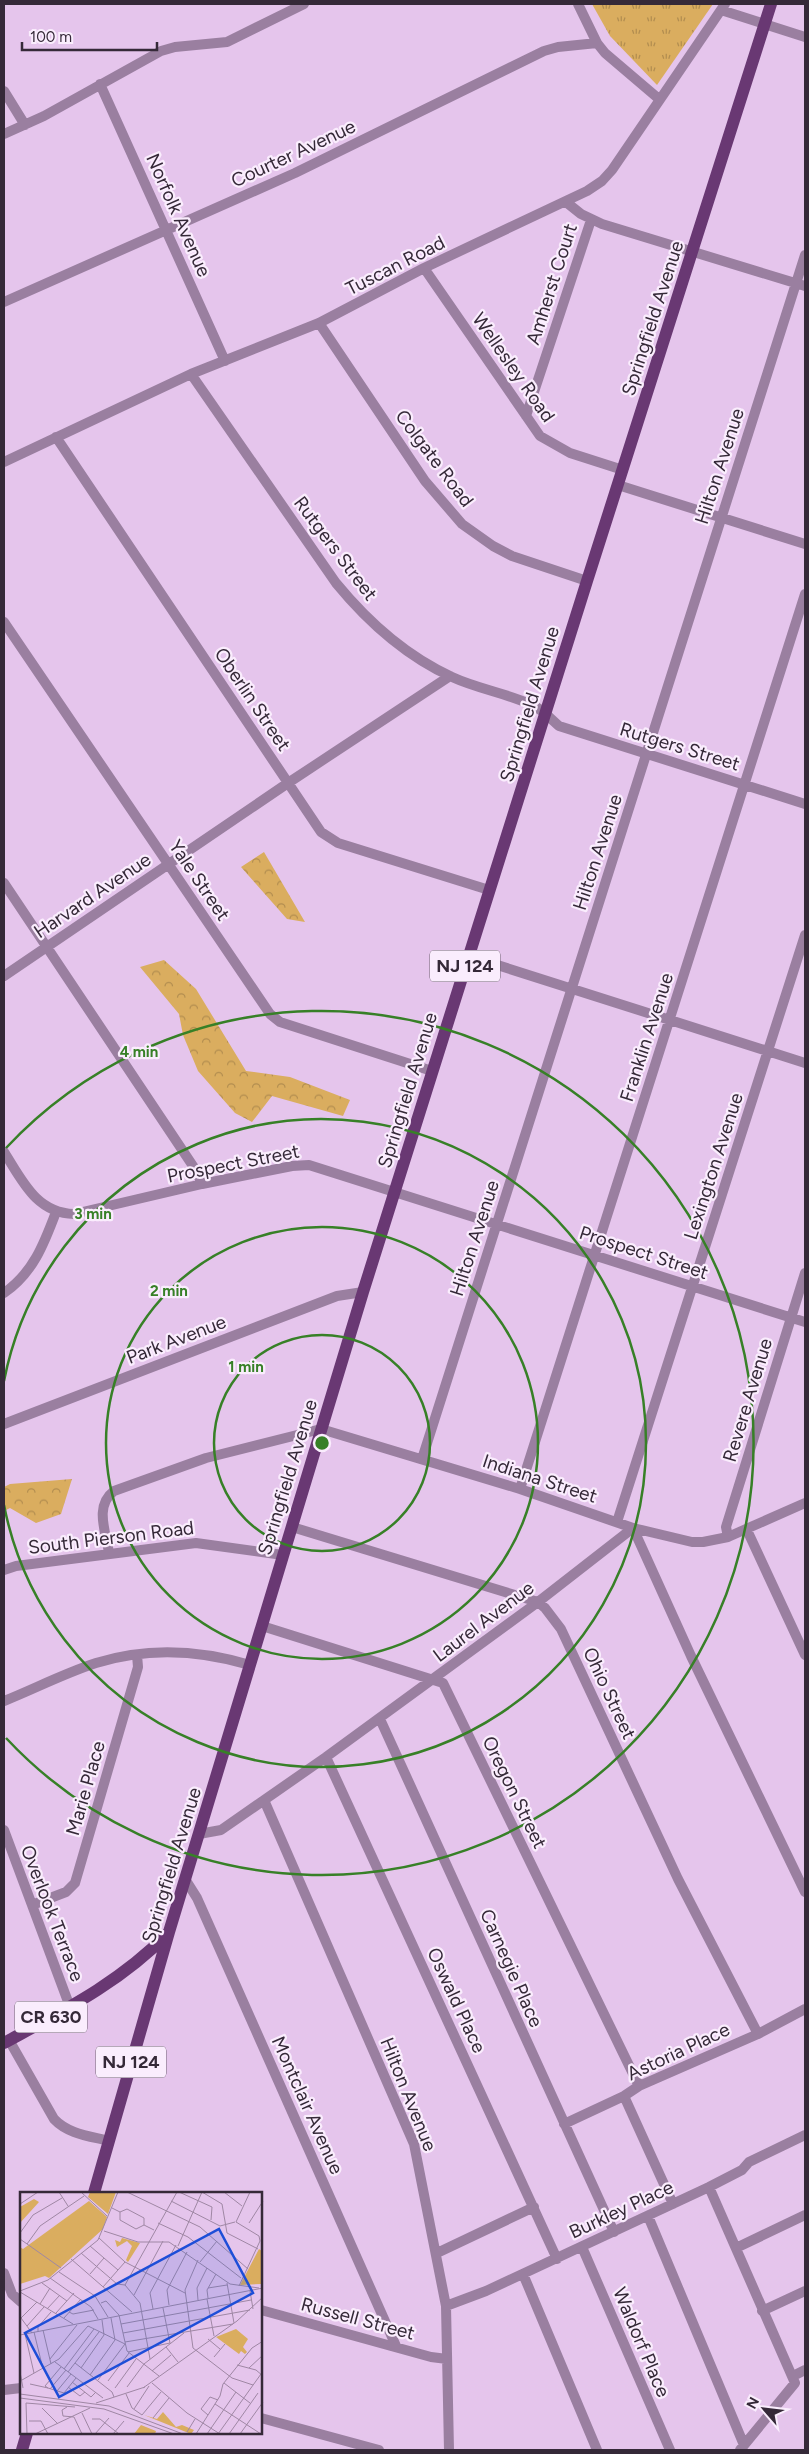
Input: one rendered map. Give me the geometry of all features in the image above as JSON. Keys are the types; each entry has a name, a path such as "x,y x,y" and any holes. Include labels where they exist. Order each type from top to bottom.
{"main road":[{"name":"Springfield Avenue","path":"94,2192 169,1932 363,1292 546,715 586,581 771,4"},
{"name":"CR 630","path":"6,2041 70,2007 135,1963 169,1932"},
{"path":"22,2450 27,2434"}],"street":[{"path":"4,134 25,125 161,51 174,47 227,42 304,4"},
{"path":"578,4 597,43 605,53 659,99"},
{"path":"723,7 765,24 805,37"},
{"name":"Tuscan Road","path":"4,462 191,374 319,323 424,268 566,202 602,181 723,7"},
{"name":"Courter Avenue","path":"4,302 295,173 544,51 558,47 597,43"},
{"name":"Norfolk Avenue","path":"100,84 225,361"},
{"path":"4,92 25,125"},
{"path":"566,202 591,220 801,285"},
{"name":"Amherst Court","path":"526,416 591,220"},
{"name":"Hilton Avenue","path":"422,1459 721,519 801,285 805,256"},
{"name":"Wellesley Road","path":"424,268 540,436 550,444 570,453 623,470"},
{"name":"Colgate Road","path":"319,323 425,482 462,524 493,546 512,556 586,581"},
{"name":"Rutgers Street","path":"191,374 336,583 358,610 416,657 450,676 477,688 533,705 559,726 805,804"},
{"name":"Oberlin Street","path":"56,438 321,832 338,842 489,890"},
{"path":"618,485 805,544"},
{"name":"Franklin Avenue","path":"520,1489 805,594"},
{"name":"Yale Street","path":"4,622 270,1014 280,1022 432,1071"},
{"name":"Harvard Avenue","path":"4,976 288,782 450,676"},
{"path":"4,883 195,1169 202,1184"},
{"name":"Lexington Avenue","path":"617,1522 805,935"},
{"path":"469,956 805,1063"},
{"path":"4,1152 37,1200 56,1212 37,1259 22,1279 4,1293"},
{"name":"Prospect Street","path":"56,1212 74,1214 202,1184 292,1166 309,1165 805,1322"},
{"name":"Revere Avenue","path":"728,1537 726,1527 805,1273"},
{"name":"Park Avenue","path":"4,1424 337,1296 363,1292"},
{"path":"108,1554 102,1511 106,1498 114,1491 206,1458 321,1429"},
{"name":"Indiana Street","path":"321,1429 520,1489 633,1528"},
{"path":"633,1528 692,1542 704,1542 728,1537 747,1530 805,1503"},
{"path":"292,1527 538,1602"},
{"path":"633,1528 691,1656 805,1892"},
{"name":"Laurel Avenue","path":"199,1834 221,1830 380,1719 538,1602 633,1528"},
{"path":"747,1530 805,1654"},
{"name":"South Pierson Road","path":"4,1570 16,1566 196,1543 283,1555"},
{"name":"Ohio Street","path":"538,1602 562,1629 678,1879 758,2034"},
{"path":"262,1626 434,1679"},
{"path":"4,1701 94,1664 137,1655 168,1652 200,1654 223,1657 250,1665"},
{"name":"Marie Place","path":"32,1905 66,1892 74,1883 138,1667 137,1655"},
{"name":"Oregon Street","path":"434,1679 444,1684 639,2086"},
{"name":"Carnegie Place","path":"380,1719 614,2232"},
{"name":"Oswald Place","path":"326,1757 557,2259"},
{"name":"Hilton Avenue","path":"264,1800 414,2144 446,2306 448,2450"},
{"name":"Overlook Terrace","path":"4,1830 70,2007"},
{"name":"Montclair Avenue","path":"185,1879 197,1898 396,2346"},
{"name":"Astoria Place","path":"564,2124 624,2096 639,2086 758,2034 805,2009"},
{"path":"6,2041 60,2126 108,2141"},
{"path":"624,2096 674,2204"},
{"name":"Burkley Place","path":"446,2306 557,2259 674,2204 742,2170 749,2162 805,2135"},
{"path":"709,2187 794,2380"},
{"path":"437,2253 534,2207"},
{"path":"736,2248 805,2215"},
{"path":"648,2216 742,2448"},
{"name":"Waldorf Place","path":"582,2247 670,2450"},
{"path":"4,2273 12,2294 20,2301"},
{"path":"523,2274 597,2450"},
{"path":"762,2311 805,2291"},
{"name":"Russell Street","path":"262,2310 446,2359"},
{"path":"742,2448 794,2380 805,2370"},
{"path":"4,2390 20,2388"},
{"path":"262,2418 379,2450"}],"green space":[{"path":"592,4 713,4 657,85 610,36"},
{"path":"264,852 305,922 287,919 241,867"},
{"path":"164,960 196,989 246,1071 290,1077 350,1100 343,1116 272,1096 252,1122 235,1113 198,1071 183,1035 179,1014 140,967"},
{"path":"72,1479 61,1514 36,1523 10,1508 4,1511 4,1487 10,1484"}]}
